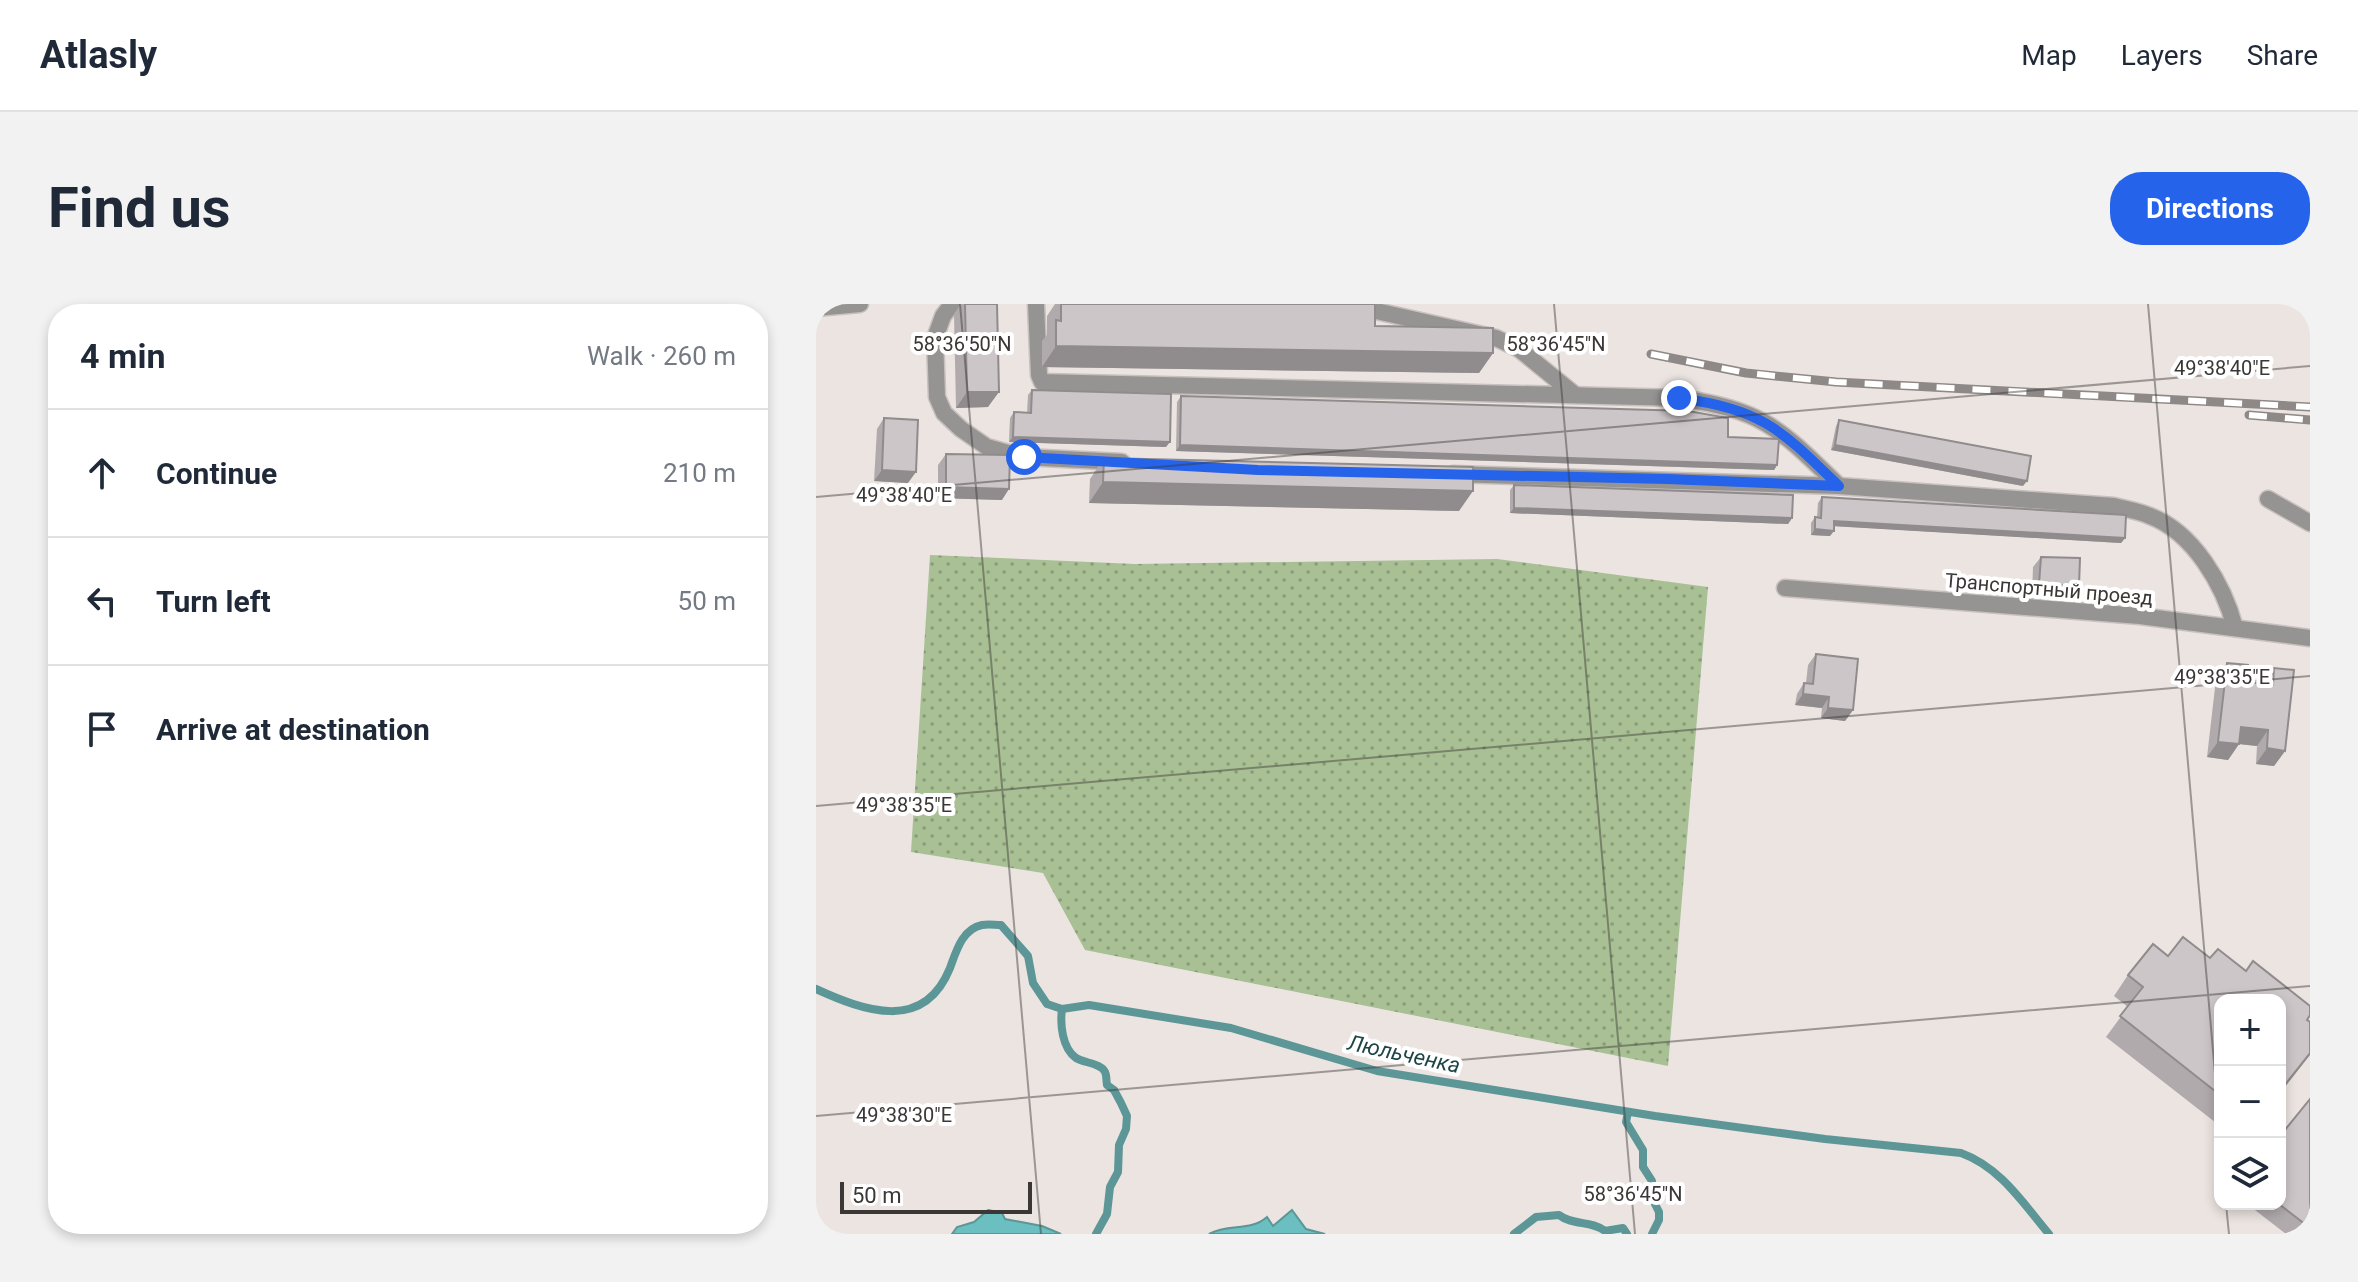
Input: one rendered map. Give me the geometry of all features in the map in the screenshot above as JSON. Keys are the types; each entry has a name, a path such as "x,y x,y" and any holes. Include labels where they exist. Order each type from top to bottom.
{"street":[{"path":"816,308 860,304"},
{"path":"952,304 943,316 935,338 937,397 944,413 961,429 987,447 1024,457 1133,463"},
{"path":"1036,304 1039,375 1042,382 1679,398 1736,408 1772,425 1839,486"},
{"path":"1338,306 1354,306 1496,338 1519,349 1574,394"},
{"path":"1431,474 1839,486 2114,506 2152,516 2176,530 2209,569 2231,611 2235,628"},
{"path":"2268,499 2310,523"},
{"name":"Транспортный проезд","path":"1785,588 2140,616 2310,638"}],"green space":[{"path":"930,555 1135,564 1497,559 1708,587 1668,1066 1085,950 1043,873 911,852"}],"water":[{"path":"988,1210 1002,1213 1005,1219 1042,1226 1061,1234 952,1234 957,1227 974,1222"},
{"path":"1292,1210 1306,1229 1325,1234 1209,1234 1254,1224 1267,1217 1273,1226"}],"building":[{"path":"965,304 997,304 999,392 967,392"},
{"path":"1061,304 1375,304 1375,326 1493,328 1493,353 1056,346 1056,320 1061,321"},
{"path":"1032,390 1171,394 1170,442 1013,437 1014,412 1031,413"},
{"path":"1181,396 1688,411 1728,418 1728,437 1779,439 1777,465 1180,445"},
{"path":"884,418 918,420 916,472 882,470"},
{"path":"1839,420 2031,456 2027,481 1835,445"},
{"path":"946,454 1010,455 1009,489 946,487"},
{"path":"1104,458 1473,467 1473,491 1103,482"},
{"path":"1514,485 1793,495 1792,518 1514,508"},
{"path":"1822,497 2126,515 2125,538 1834,521 1834,531 1815,529 1815,517 1821,518"},
{"path":"2041,557 2080,558 2079,586 2039,584"},
{"path":"1816,654 1858,659 1853,710 1828,708 1829,697 1803,694 1804,683 1813,684"},
{"path":"2227,663 2248,665 2246,682 2273,685 2274,668 2294,670 2285,751 2267,748 2268,730 2241,727 2239,744 2218,742"},
{"path":"2183,937 2210,958 2218,949 2246,971 2253,961 2310,1006 2307,1020 2310,1022 2310,1053 2286,1083 2286,994 2214,994 2214,1090 2120,1016 2143,987 2128,975 2153,944 2168,956"},
{"path":"2310,1099 2310,1228 2286,1209 2286,1129"}],"waterway":[{"name":"Люльченка","path":"816,989 873,1009 909,1009 925,1002 939,988 969,931 982,925 1001,925 1028,956 1033,983 1047,1004 1062,1009 1089,1005 1231,1028 1377,1071 1655,1116 1825,1139 1961,1153 1988,1167 1999,1177 2049,1234"},
{"path":"1062,1009 1062,1028 1071,1054 1103,1069 1107,1085 1114,1090 1127,1116 1126,1129 1119,1145 1118,1172 1110,1187 1107,1214 1096,1234"},
{"path":"1628,1112 1626,1122 1643,1150 1643,1167 1652,1181 1652,1198 1659,1212 1659,1220 1652,1234"},
{"path":"1514,1234 1536,1217 1559,1215 1605,1231 1623,1228 1627,1234"}],"railway":[{"path":"1651,354 1746,373 1836,382 2310,407"},
{"path":"2249,415 2310,420"}],"route":[{"path":"1024,457 1258,470 1839,486 1787,436 1756,416 1736,408 1679,398"}]}
